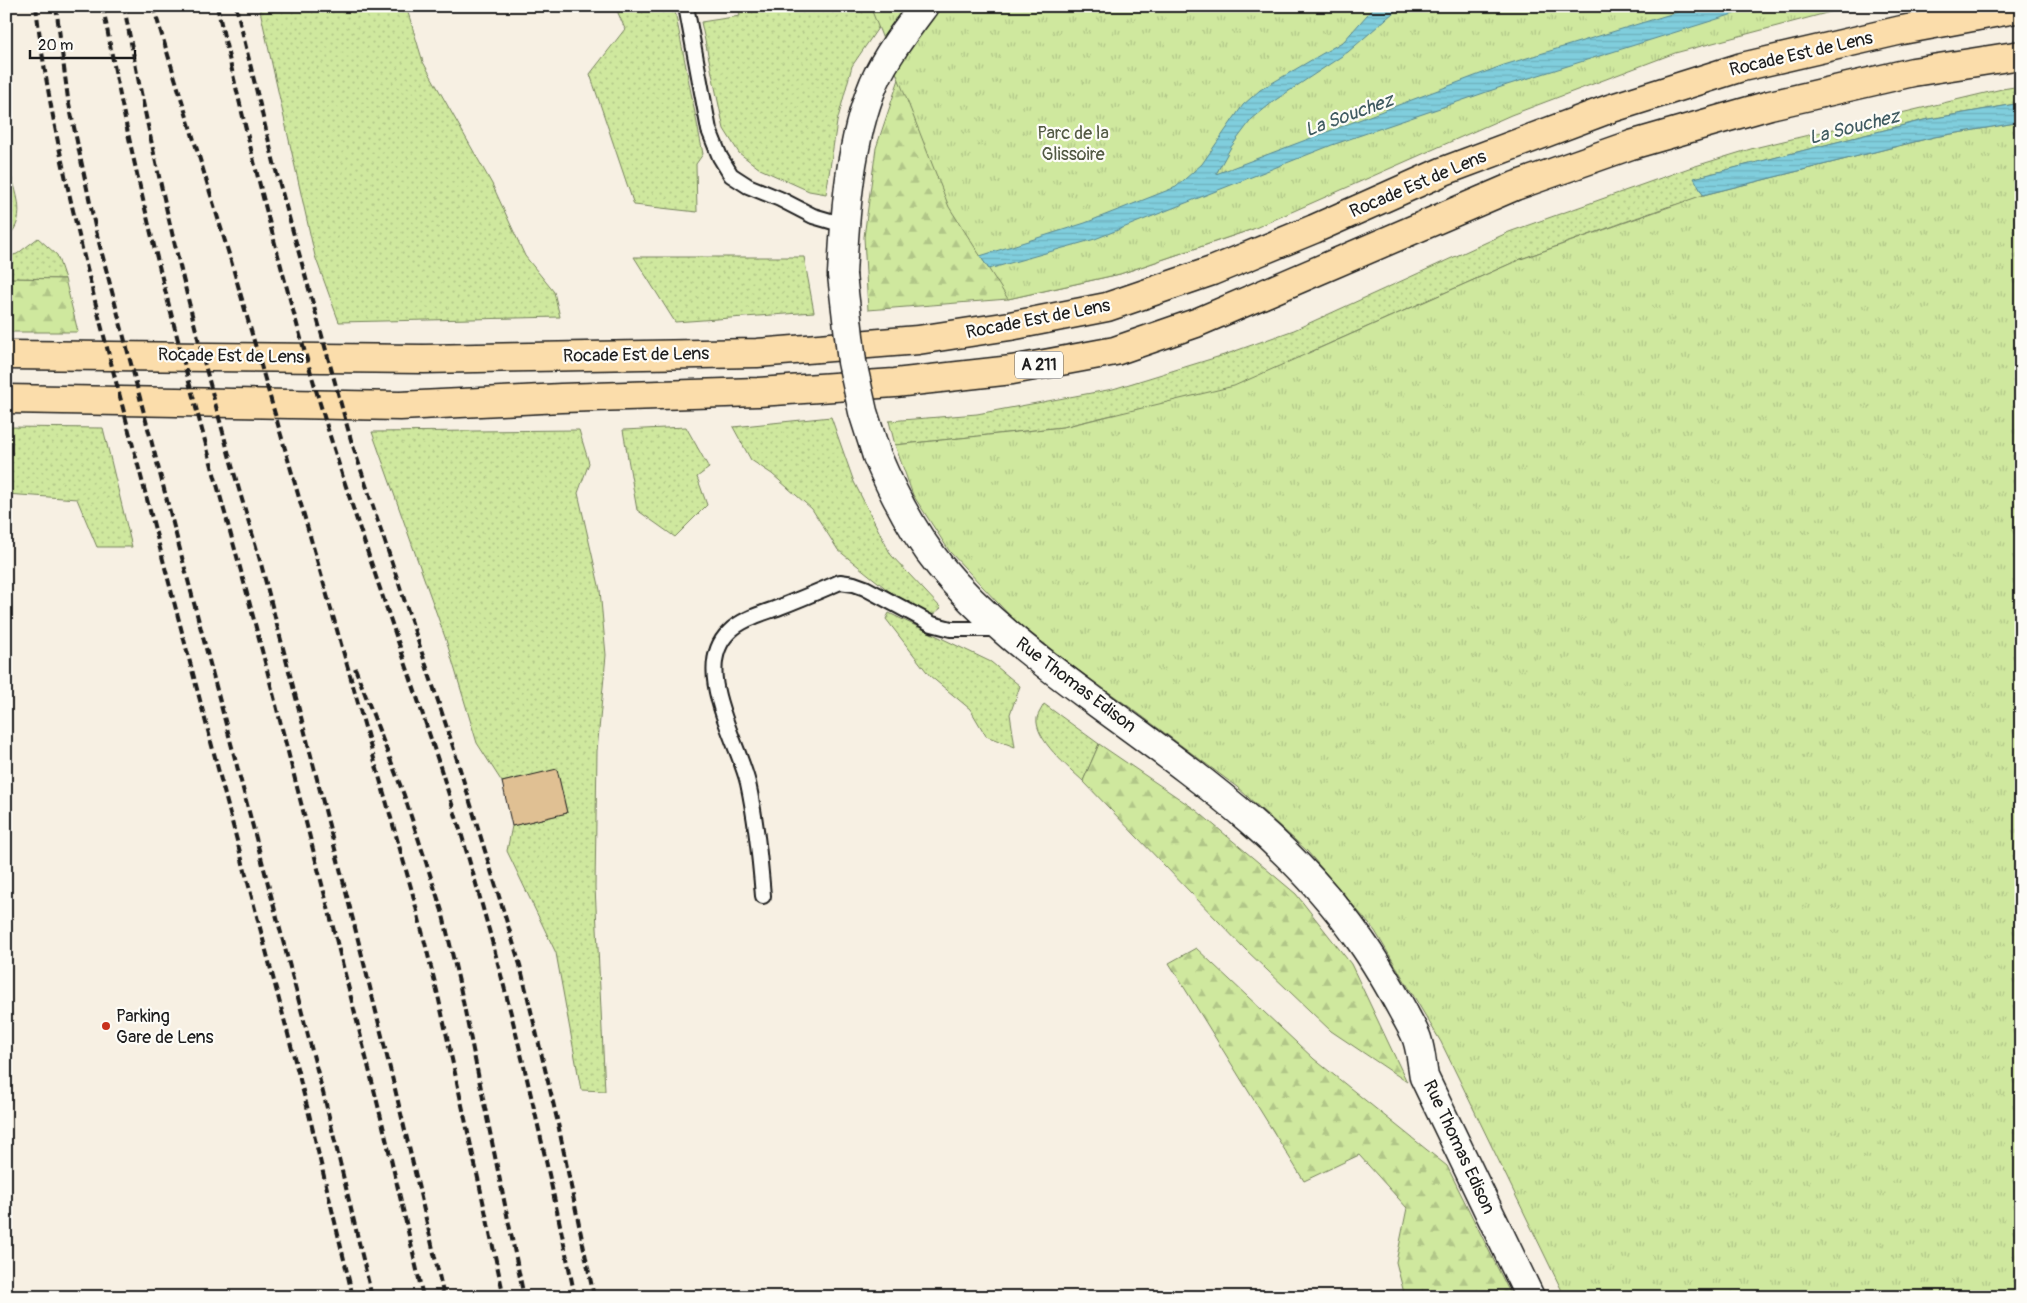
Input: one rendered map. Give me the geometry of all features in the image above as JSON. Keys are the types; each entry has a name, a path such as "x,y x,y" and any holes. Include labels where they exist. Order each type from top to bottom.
{"highway":[{"name":"Rocade Est de Lens","path":"6,355 424,359 757,353 918,340 1010,326 1107,307 1212,272 1314,230 1444,171 1609,109 1742,66 1902,30 2021,8"},
{"name":"A 211","path":"6,399 400,406 561,398 758,392 895,383 1012,370 1115,351 1187,326 1515,186 1631,145 1770,105 1913,72 2021,55"}],"street":[{"name":"Rue Thomas Edison","path":"924,6 902,34 874,83 855,148 844,225 842,274 852,362 863,412 877,456 893,494 940,566 964,593 1002,629 1047,666 1220,794 1305,871 1331,900 1381,969 1417,1039 1424,1077 1530,1297"}],"lane":[{"path":"686,6 709,130 720,157 731,175 748,186 780,199 813,216 844,225"},
{"path":"763,896 760,849 748,782 723,710 715,680 715,659 720,643 729,631 750,619 840,582 865,588 932,624 951,629 1002,629"}],"green space":[{"path":"259,6 406,6 423,62 492,184 525,256 554,292 560,317 339,322 315,256"},
{"path":"615,6 674,6 703,154 696,164 697,212 634,205 590,74 625,29"},
{"path":"738,6 893,6 852,66 837,122 826,194 809,191 760,169 739,153 724,129 701,22 740,16"},
{"name":"Parc de la Glissoire","path":"870,6 1853,6 1675,53 1511,115 1253,229 1120,274 1008,299 949,207"},
{"path":"899,79 1253,229 1120,274 1008,299 868,310 864,237 876,148"},
{"path":"2021,86 2021,103 1924,120 1695,178 1704,195 1903,145 1667,207 1521,259 1306,354 1135,711 1075,668 1116,414 1063,427 895,445 889,421 977,414 1113,389 1224,355 1294,330 1509,232 1689,168 1754,148"},
{"path":"2021,122 2021,1297 1565,1297 1441,1042 1375,931 1307,851 1237,787 1075,668 1013,619 950,552 913,495 895,445 1063,427 1234,386 1521,259 1703,195 1934,137"},
{"path":"6,161 16,190 19,211 18,221 6,238"},
{"path":"38,238 57,255 65,279 6,278 6,257 17,254"},
{"path":"634,257 804,257 814,312 675,322"},
{"path":"6,278 65,279 78,332 6,332"},
{"path":"831,417 854,482 891,555 941,608 931,616 889,591 838,550 812,509 772,474 751,460 733,427"},
{"path":"6,427 103,428 132,547 97,547 77,499 6,494"},
{"path":"686,427 709,468 697,477 707,505 675,537 637,510 623,430"},
{"path":"579,430 589,463 578,493 600,590 606,655 597,751 595,887 605,1091 581,1090 556,953 507,851 512,826 567,813 557,770 502,782 477,743 446,640 372,432"},
{"path":"889,613 991,662 1020,686 1010,714 1015,747 986,736 970,709 930,676 886,619"},
{"path":"1044,704 1099,744 1083,781 1062,761 1041,735 1037,718"},
{"path":"1099,744 1196,810 1296,894 1351,964 1407,1082 1331,1031 1246,950 1083,781"},
{"path":"1196,948 1314,1059 1447,1166 1512,1297 1405,1297 1396,1262 1407,1208 1359,1155 1304,1181 1169,963"}],"water":[{"path":"1375,6 1401,6 1348,52 1274,101 1252,119 1231,147 1216,174 1504,65 1697,6 1759,6 1507,85 1332,145 1095,239 989,269 980,256 1085,223 1176,187 1202,164 1243,105 1260,90 1344,41"},
{"path":"2021,103 2021,122 1934,137 1703,195 1694,178 1924,120"}],"building":[{"path":"557,769 567,813 512,826 502,782"}],"railway":[{"path":"36,6 47,86 71,204 90,282 308,1110 353,1297"},
{"path":"56,6 68,99 96,231 326,1104 372,1297"},
{"path":"103,6 131,147 164,287 257,630 382,1121 423,1297"},
{"path":"124,6 157,168 182,276 228,452 261,564 332,838 401,1113 444,1297"},
{"path":"153,6 231,261 412,891 437,991 504,1297"},
{"path":"217,6 242,114 298,330 346,486 429,733 478,890 509,1005 537,1121 575,1297"},
{"path":"236,6 275,167 351,440 451,740 520,965 557,1119 594,1297"},
{"path":"355,668 404,795 442,911 459,982 524,1297"}],"place":[{"name":"Parking Gare de Lens","path":"106,1026"}],"water label":[{"name":"La Souchez","path":"1349,115"},
{"name":"La Souchez","path":"1854,127"}]}
